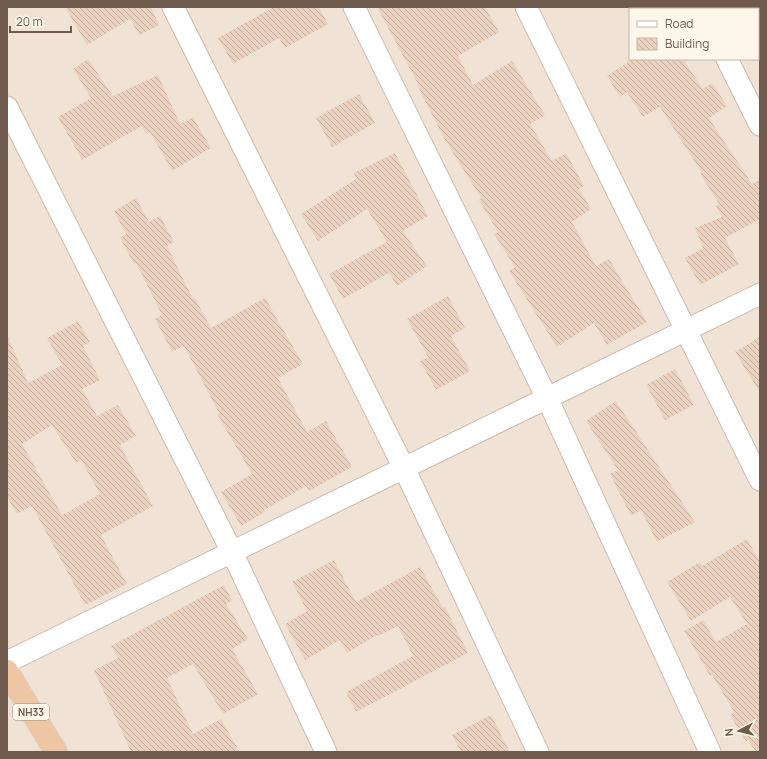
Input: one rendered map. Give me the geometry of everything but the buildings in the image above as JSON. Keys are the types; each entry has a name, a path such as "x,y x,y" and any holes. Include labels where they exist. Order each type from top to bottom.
{"highway":[{"name":"NH33","path":"7,671 56,752"}],"street":[{"path":"173,7 404,468 538,752"},
{"path":"354,7 547,398 710,752"},
{"path":"526,7 760,480"},
{"path":"728,60 760,125"},
{"path":"7,107 232,552 326,752"},
{"path":"7,662 760,294"}],"shaded area":[{"path":"7,7 760,7 760,752 7,752"}]}
